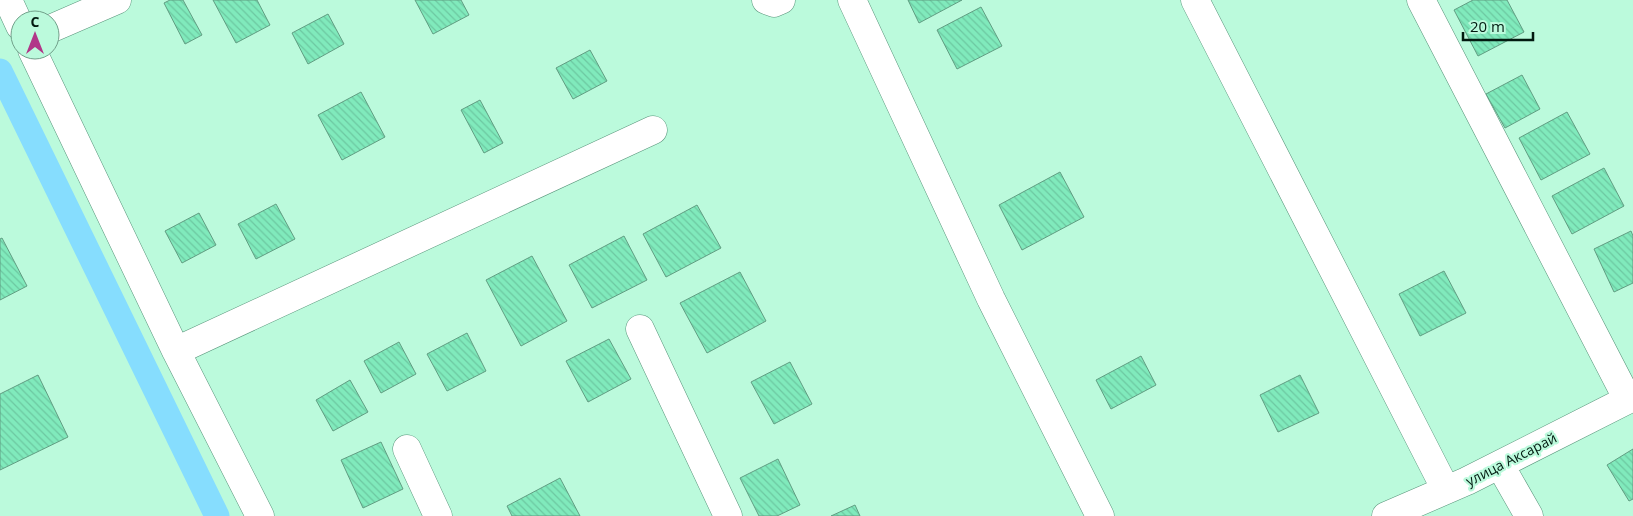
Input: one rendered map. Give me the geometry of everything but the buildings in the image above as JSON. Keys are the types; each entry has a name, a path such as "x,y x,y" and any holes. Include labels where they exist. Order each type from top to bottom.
{"street":[{"path":"60,25 117,0"},
{"path":"766,0 774,3 781,0"},
{"path":"852,0 991,299 1100,516"},
{"path":"1195,0 1446,490"},
{"path":"1421,0 1630,398"},
{"path":"37,60 176,351 260,516"},
{"path":"176,351 654,130"},
{"path":"640,329 728,516"},
{"name":"улица Аксарай","path":"1386,516 1500,465 1630,398"},
{"path":"407,449 438,516"},
{"path":"1500,465 1529,516"}],"waterway":[{"path":"0,71 217,516"}]}
